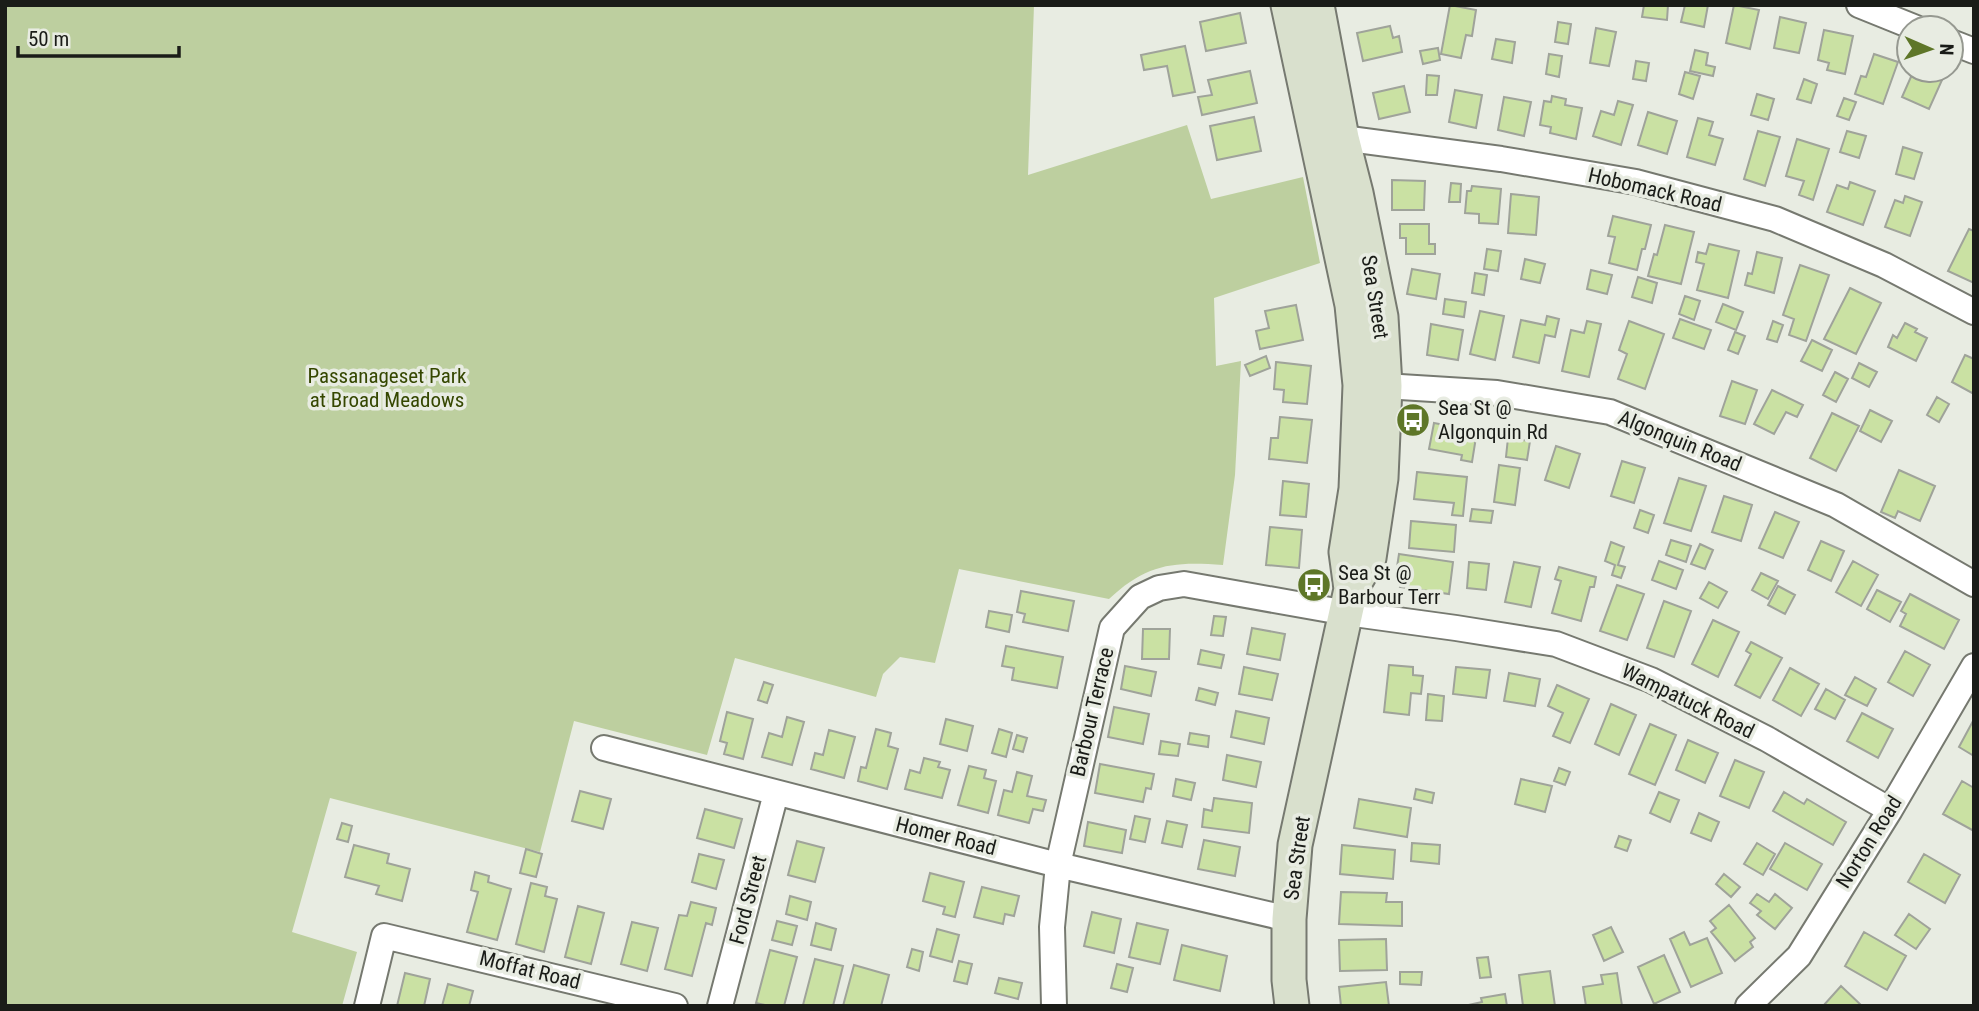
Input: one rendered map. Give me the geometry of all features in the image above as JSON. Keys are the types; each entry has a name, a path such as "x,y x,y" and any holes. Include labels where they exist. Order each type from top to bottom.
{"main road":[{"name":"Sea Street","path":"1288,5 1329,141 1356,193 1381,317 1373,385 1381,478 1376,517 1369,558 1350,601 1295,845 1289,919 1289,980 1292,1006"},
{"name":"Sea Street","path":"1317,5 1329,141"}],"street":[{"path":"1859,5 1895,20"},
{"name":"Hobomack Road","path":"1329,141 1501,159 1636,182 1774,219 1884,265 1974,312"},
{"name":"Algonquin Road","path":"1373,385 1497,393 1610,412 1836,505 1974,584"},
{"name":"Barbour Terrace","path":"1054,1006 1052,927 1058,865 1112,628 1140,597 1160,588 1184,584 1350,601"},
{"name":"Wampatuck Road","path":"1350,601 1456,628 1556,644 1651,680 1767,739 1890,810"},
{"name":"Norton Road","path":"1748,1006 1799,956 1890,810 1974,666"},
{"name":"Homer Road","path":"604,748 1058,865 1289,919"},
{"name":"Ford Street","path":"720,1006 776,793"},
{"name":"Moffat Road","path":"367,1006 384,936 675,1006"}],"green space":[{"name":"Passanageset Park at Broad Meadows","path":"5,5 1034,5 1028,175 1187,125 1211,199 1303,177 1320,263 1214,298 1216,366 1241,361 1235,475 1223,565 1161,567 1135,578 1109,599 959,569 935,663 900,657 883,674 876,697 735,658 707,755 574,721 540,852 330,798 292,932 357,952 342,1006 5,1006"}],"building":[{"path":"1450,5 1476,10 1472,36 1466,35 1461,58 1441,54"},
{"path":"1644,5 1668,5 1667,20 1642,17"},
{"path":"1685,5 1708,5 1704,27 1681,22"},
{"path":"1734,5 1759,10 1750,49 1726,43"},
{"path":"1240,13 1246,43 1206,51 1200,22"},
{"path":"1780,17 1806,23 1799,53 1774,48"},
{"path":"1558,22 1571,24 1568,44 1555,42"},
{"path":"1390,26 1393,38 1399,36 1402,52 1363,61 1357,33"},
{"path":"1596,28 1616,32 1609,66 1590,63"},
{"path":"1824,30 1853,36 1845,74 1827,70 1829,63 1818,60"},
{"path":"1496,39 1515,42 1512,63 1492,59"},
{"path":"1185,46 1195,92 1173,96 1167,66 1144,70 1141,55"},
{"path":"1438,48 1440,60 1423,64 1420,51"},
{"path":"1695,50 1708,53 1706,65 1715,67 1713,76 1690,71"},
{"path":"1549,54 1562,56 1559,77 1546,74"},
{"path":"1874,54 1895,61 1895,70 1883,104 1855,94 1861,76 1866,77"},
{"path":"1636,61 1649,63 1646,81 1633,79"},
{"path":"1250,71 1257,103 1202,115 1198,97 1212,95 1208,80"},
{"path":"1685,72 1700,76 1693,99 1679,94"},
{"path":"1427,75 1439,76 1437,95 1426,95"},
{"path":"1804,79 1817,84 1811,103 1797,99"},
{"path":"1908,84 1940,84 1929,109 1902,97"},
{"path":"1404,86 1410,112 1379,119 1373,93"},
{"path":"1455,90 1482,95 1476,128 1449,122"},
{"path":"1757,94 1774,99 1768,120 1751,115"},
{"path":"1552,96 1566,99 1565,105 1582,108 1576,139 1550,133 1551,127 1540,125 1544,101 1551,102"},
{"path":"1504,97 1531,102 1524,136 1498,130"},
{"path":"1844,98 1856,102 1849,120 1837,116"},
{"path":"1618,101 1633,105 1621,145 1593,136 1601,111 1614,115"},
{"path":"1648,112 1677,121 1667,154 1638,145"},
{"path":"1254,117 1261,151 1217,160 1210,126"},
{"path":"1698,118 1713,122 1709,135 1723,139 1715,165 1687,157"},
{"path":"1758,131 1780,137 1765,186 1744,179"},
{"path":"1847,131 1866,136 1859,158 1840,152"},
{"path":"1797,139 1829,149 1813,200 1799,195 1804,181 1786,176"},
{"path":"1903,147 1922,153 1914,179 1896,174"},
{"path":"1392,180 1425,181 1424,210 1392,210"},
{"path":"1850,182 1875,191 1863,225 1827,212 1837,185 1848,189"},
{"path":"1451,183 1461,184 1460,202 1449,202"},
{"path":"1472,186 1501,189 1498,224 1479,223 1479,214 1465,213 1467,191 1471,191"},
{"path":"1511,194 1539,197 1536,235 1508,233"},
{"path":"1905,196 1922,202 1910,236 1885,227 1895,200 1903,203"},
{"path":"1613,216 1651,225 1637,270 1609,263 1615,237 1608,236"},
{"path":"1400,224 1429,224 1429,244 1435,244 1435,254 1406,254 1406,238 1400,238"},
{"path":"1665,225 1694,232 1681,284 1648,276"},
{"path":"1969,229 1974,231 1974,283 1948,271"},
{"path":"1709,244 1739,251 1728,298 1697,290 1704,264 1696,262 1698,252 1706,254"},
{"path":"1487,249 1501,251 1498,271 1484,269"},
{"path":"1757,252 1782,258 1774,293 1745,285 1748,273 1752,274"},
{"path":"1525,259 1545,264 1540,283 1521,279"},
{"path":"1800,265 1829,275 1806,341 1789,335 1794,319 1783,315"},
{"path":"1412,269 1440,274 1436,299 1407,294"},
{"path":"1591,270 1612,275 1607,294 1587,289"},
{"path":"1475,273 1487,275 1484,295 1472,293"},
{"path":"1638,277 1657,283 1652,303 1632,297"},
{"path":"1850,288 1881,303 1856,354 1824,339"},
{"path":"1685,296 1700,301 1694,320 1679,314"},
{"path":"1445,299 1466,302 1464,317 1443,314"},
{"path":"1723,304 1743,312 1736,330 1716,322"},
{"path":"1296,305 1303,340 1260,349 1256,331 1269,328 1265,311"},
{"path":"1480,311 1504,316 1495,360 1470,354"},
{"path":"1547,316 1559,319 1555,337 1545,335 1539,363 1513,357 1521,320 1545,325"},
{"path":"1680,319 1711,330 1704,349 1673,338"},
{"path":"1587,321 1601,324 1589,377 1562,371 1571,330 1584,333"},
{"path":"1629,321 1664,334 1645,389 1618,379 1627,354 1619,350"},
{"path":"1773,321 1783,325 1777,342 1767,339"},
{"path":"1905,323 1927,338 1916,361 1888,347 1893,335 1897,338"},
{"path":"1431,324 1463,330 1458,360 1427,355"},
{"path":"1735,332 1745,336 1738,354 1728,350"},
{"path":"1812,340 1832,350 1822,371 1801,361"},
{"path":"1965,355 1974,359 1974,394 1952,382"},
{"path":"1266,356 1270,368 1250,376 1245,365"},
{"path":"1276,362 1311,366 1307,404 1283,402 1284,390 1274,389"},
{"path":"1859,363 1877,372 1869,387 1852,378"},
{"path":"1835,372 1848,379 1836,402 1823,395"},
{"path":"1732,381 1757,390 1745,424 1720,416"},
{"path":"1772,390 1803,405 1797,417 1786,412 1774,434 1754,424"},
{"path":"1937,397 1949,404 1939,422 1927,415"},
{"path":"1870,410 1892,421 1881,442 1860,431"},
{"path":"1832,413 1859,426 1836,471 1810,458"},
{"path":"1280,417 1312,420 1307,463 1269,459 1271,438 1278,438"},
{"path":"1434,423 1477,431 1472,462 1461,460 1462,455 1429,449"},
{"path":"1508,438 1530,441 1527,460 1506,457"},
{"path":"1556,446 1580,454 1569,488 1545,480"},
{"path":"1622,461 1645,468 1634,503 1611,496"},
{"path":"1499,465 1520,468 1515,505 1494,502"},
{"path":"1899,470 1935,486 1920,521 1898,511 1895,518 1881,512"},
{"path":"1417,472 1467,477 1463,516 1452,515 1454,503 1414,499"},
{"path":"1679,478 1706,486 1691,531 1664,523"},
{"path":"1283,481 1309,484 1306,517 1280,515"},
{"path":"1724,496 1752,505 1741,541 1712,532"},
{"path":"1472,509 1493,511 1491,523 1470,521"},
{"path":"1640,510 1654,515 1648,533 1634,528"},
{"path":"1775,512 1799,522 1783,558 1759,548"},
{"path":"1411,521 1456,525 1454,552 1409,548"},
{"path":"1270,527 1302,530 1299,568 1266,565"},
{"path":"1671,540 1691,546 1686,562 1666,555"},
{"path":"1821,541 1844,551 1831,581 1808,570"},
{"path":"1611,542 1624,547 1618,565 1625,567 1621,578 1612,575 1615,565 1605,561"},
{"path":"1700,544 1713,550 1705,569 1691,564"},
{"path":"1399,554 1453,562 1449,594 1400,587 1403,567 1397,567"},
{"path":"1659,561 1683,570 1676,589 1652,580"},
{"path":"1853,561 1878,575 1861,606 1836,592"},
{"path":"1469,562 1489,564 1486,590 1467,588"},
{"path":"1514,562 1540,567 1531,607 1505,602"},
{"path":"1559,567 1596,577 1594,587 1590,587 1581,621 1552,613 1561,581 1555,579"},
{"path":"1761,573 1778,581 1768,599 1752,590"},
{"path":"1709,582 1727,592 1718,608 1700,598"},
{"path":"1617,585 1644,594 1627,640 1600,631"},
{"path":"1778,586 1795,595 1785,614 1768,605"},
{"path":"1877,590 1901,602 1890,622 1867,609"},
{"path":"1021,591 1074,601 1068,631 1023,622 1025,614 1017,612"},
{"path":"1910,594 1959,620 1944,649 1900,626 1906,614 1901,611"},
{"path":"1664,601 1691,611 1674,657 1647,648"},
{"path":"989,611 1012,615 1009,632 986,627"},
{"path":"1214,616 1226,617 1223,636 1211,635"},
{"path":"1713,620 1739,632 1718,677 1692,664"},
{"path":"1252,628 1285,634 1280,660 1247,654"},
{"path":"1143,629 1170,629 1169,659 1142,659"},
{"path":"1751,642 1782,658 1760,698 1735,685 1751,654 1746,651"},
{"path":"1006,646 1063,657 1057,688 1012,680 1014,668 1002,666"},
{"path":"1201,650 1224,655 1221,668 1198,664"},
{"path":"1905,651 1930,665 1913,696 1888,682"},
{"path":"1389,665 1413,667 1413,675 1423,676 1421,694 1411,693 1409,715 1384,712"},
{"path":"1125,666 1156,672 1151,696 1121,689"},
{"path":"1244,667 1278,674 1272,700 1239,694"},
{"path":"1456,667 1490,670 1486,698 1453,694"},
{"path":"1790,668 1819,684 1801,716 1773,700"},
{"path":"1509,673 1540,679 1535,706 1504,701"},
{"path":"1855,677 1876,689 1867,706 1845,695"},
{"path":"764,682 773,685 767,703 758,700"},
{"path":"1557,685 1589,699 1570,743 1553,736 1563,713 1548,706"},
{"path":"1199,688 1218,693 1215,705 1196,700"},
{"path":"1826,689 1845,700 1835,719 1815,709"},
{"path":"1428,694 1444,696 1442,721 1426,720"},
{"path":"1611,704 1636,715 1619,755 1595,744"},
{"path":"1114,707 1149,714 1143,744 1108,737"},
{"path":"1236,711 1269,718 1264,744 1231,737"},
{"path":"727,712 753,719 743,759 724,754 727,743 720,741"},
{"path":"1862,713 1893,729 1878,758 1847,741"},
{"path":"787,717 804,722 792,765 762,757 769,733 782,737"},
{"path":"946,719 973,726 967,751 940,744"},
{"path":"1974,721 1974,756 1959,747"},
{"path":"1650,724 1676,735 1655,785 1629,774"},
{"path":"876,729 891,733 888,746 898,749 887,789 858,781 861,767 866,768"},
{"path":"999,729 1012,733 1006,757 992,753"},
{"path":"829,730 855,737 844,778 811,769 815,753 823,755"},
{"path":"1190,733 1209,736 1208,747 1188,744"},
{"path":"1017,735 1027,738 1023,752 1013,749"},
{"path":"1688,740 1718,753 1705,783 1676,770"},
{"path":"1161,741 1180,744 1178,756 1159,754"},
{"path":"1227,755 1261,762 1256,787 1223,780"},
{"path":"924,758 940,762 938,767 950,770 942,798 905,789 910,770 920,773"},
{"path":"1735,760 1764,772 1749,808 1720,796"},
{"path":"1100,764 1154,774 1151,789 1146,788 1143,802 1095,793"},
{"path":"969,766 986,770 984,778 996,781 988,813 958,805"},
{"path":"1559,768 1570,772 1565,785 1554,781"},
{"path":"1017,772 1032,776 1027,796 1046,800 1043,811 1033,809 1029,823 998,815 1004,790 1012,792"},
{"path":"1176,779 1195,783 1191,800 1173,796"},
{"path":"1521,779 1552,786 1545,812 1515,804"},
{"path":"1962,781 1974,788 1974,831 1943,814"},
{"path":"1416,789 1434,793 1432,803 1414,799"},
{"path":"580,791 611,799 603,829 572,821"},
{"path":"1659,792 1679,800 1670,822 1650,813"},
{"path":"1784,792 1804,804 1807,799 1846,822 1833,845 1773,811"},
{"path":"1214,798 1252,803 1249,833 1202,827 1204,809 1212,811"},
{"path":"1359,799 1411,808 1407,837 1354,828"},
{"path":"705,809 742,819 734,848 697,838"},
{"path":"1699,813 1719,822 1711,841 1691,833"},
{"path":"1135,816 1150,819 1145,842 1130,839"},
{"path":"1167,821 1187,825 1182,847 1162,843"},
{"path":"1088,822 1126,830 1122,853 1084,846"},
{"path":"342,823 352,826 348,842 337,839"},
{"path":"1619,836 1631,840 1627,851 1615,847"},
{"path":"1204,840 1240,847 1235,876 1198,869"},
{"path":"797,841 824,848 815,882 788,875"},
{"path":"1412,843 1440,845 1439,864 1411,861"},
{"path":"1757,843 1775,854 1763,875 1744,864"},
{"path":"1785,843 1822,864 1807,890 1770,869"},
{"path":"354,845 389,854 387,863 410,869 402,901 376,894 379,886 345,877"},
{"path":"1342,845 1395,850 1393,879 1340,874"},
{"path":"526,849 542,854 536,877 520,873"},
{"path":"699,854 724,860 716,889 692,882"},
{"path":"1924,854 1960,875 1945,903 1908,882"},
{"path":"475,872 489,876 488,882 511,889 497,940 467,932 478,892 471,890"},
{"path":"930,873 964,882 955,917 943,914 945,907 923,901"},
{"path":"1724,874 1740,887 1731,897 1716,884"},
{"path":"531,883 547,887 545,896 557,899 544,952 516,944"},
{"path":"982,887 1019,896 1014,916 1005,914 1003,924 974,917"},
{"path":"1341,892 1387,893 1386,902 1402,902 1402,926 1339,924"},
{"path":"1757,894 1769,902 1775,894 1792,908 1775,929 1757,915 1761,911 1750,903"},
{"path":"790,896 811,902 807,920 786,914"},
{"path":"691,902 716,908 712,925 706,923 692,976 665,969 679,915 687,916"},
{"path":"1729,905 1755,938 1750,942 1753,947 1735,961 1711,932 1716,928 1710,921"},
{"path":"578,906 604,913 591,964 565,957"},
{"path":"1092,912 1121,919 1114,953 1084,946"},
{"path":"1909,914 1930,929 1916,949 1895,935"},
{"path":"777,921 797,926 792,945 772,940"},
{"path":"632,922 658,928 647,971 621,964"},
{"path":"816,923 836,929 831,950 811,945"},
{"path":"1137,923 1168,930 1160,964 1129,957"},
{"path":"1611,927 1623,952 1604,961 1593,935"},
{"path":"937,929 959,935 952,962 930,956"},
{"path":"1684,932 1690,945 1707,938 1722,973 1691,987 1670,939"},
{"path":"1864,932 1906,956 1887,990 1845,966"},
{"path":"1386,939 1387,970 1340,971 1339,940"},
{"path":"1182,945 1227,956 1220,991 1174,980"},
{"path":"912,949 923,952 919,971 907,967"},
{"path":"770,950 797,957 784,1006 756,1003"},
{"path":"1664,955 1680,992 1654,1004 1638,967"},
{"path":"1488,957 1491,977 1480,978 1477,958"},
{"path":"815,959 843,966 833,1006 803,1005"},
{"path":"959,961 972,964 967,984 954,981"},
{"path":"1117,964 1133,968 1127,992 1111,988"},
{"path":"854,965 889,975 881,1006 843,1006"},
{"path":"1550,971 1555,1006 1523,1006 1519,975"},
{"path":"1400,972 1422,972 1421,985 1400,984"},
{"path":"405,973 430,979 424,1006 397,1006"},
{"path":"1617,973 1622,1006 1586,1006 1583,987 1603,984 1601,975"},
{"path":"999,978 1022,983 1018,999 995,993"},
{"path":"1386,982 1389,1006 1341,1006 1339,987"},
{"path":"448,984 473,991 469,1006 442,1006"},
{"path":"1841,986 1862,1006 1823,1006"},
{"path":"1505,994 1507,1006 1464,1006 1482,1002 1481,998"}],"place":[{"name":"Sea St @ Algonquin Rd","path":"1413,420"},
{"name":"Sea St @ Barbour Terr","path":"1314,585"}]}
